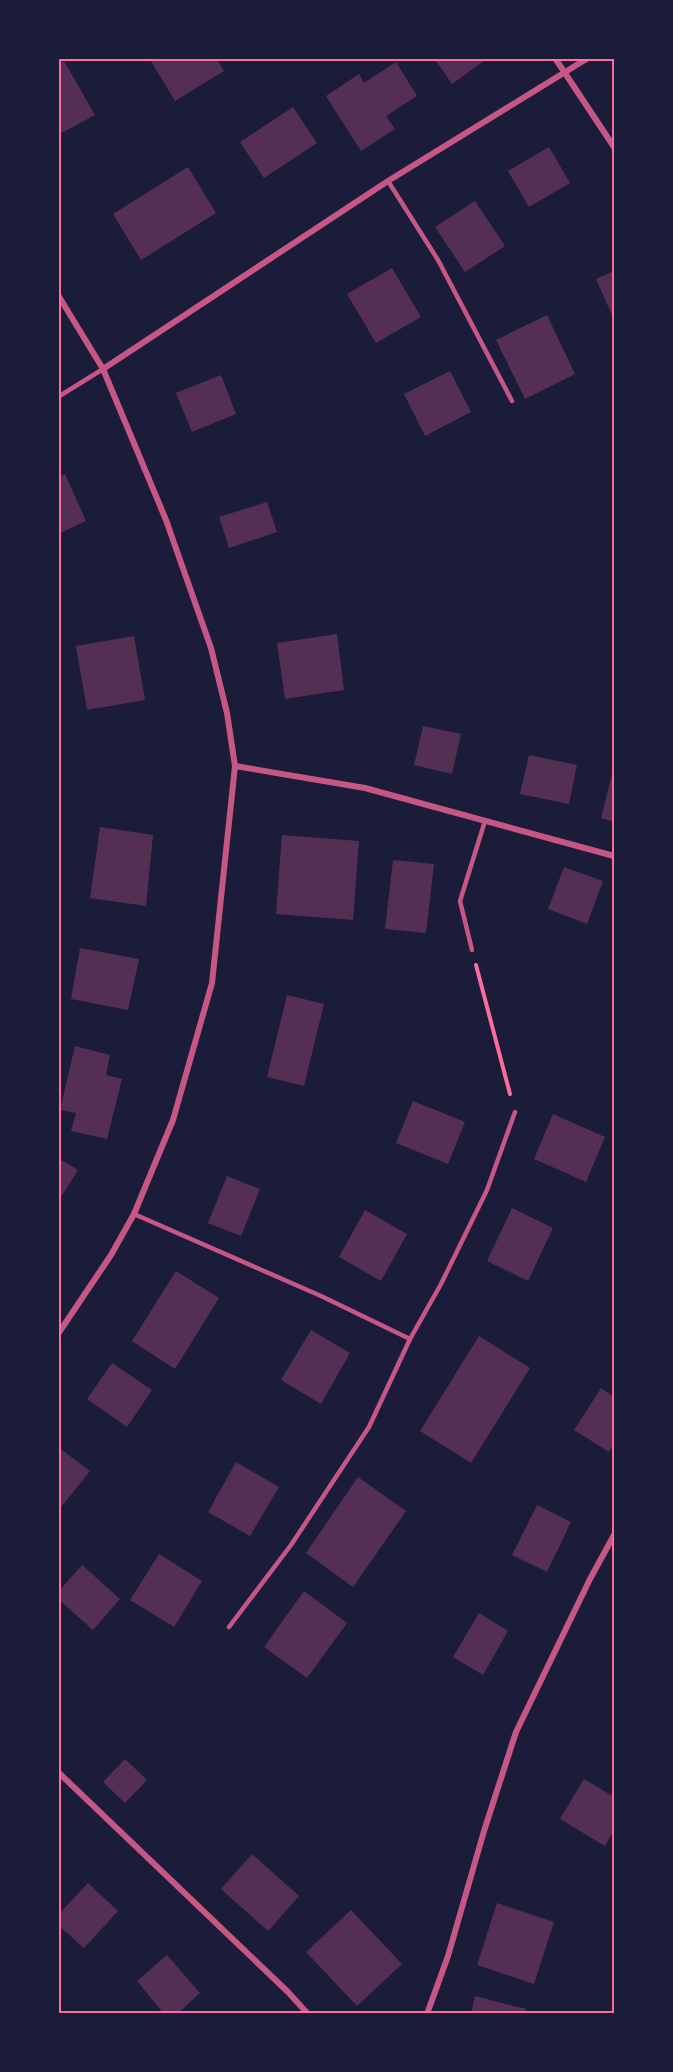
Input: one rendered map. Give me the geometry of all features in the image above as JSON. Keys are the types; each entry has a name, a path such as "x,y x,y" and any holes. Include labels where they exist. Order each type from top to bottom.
{"street":[{"path":"555,58 615,147"},
{"path":"103,369 388,181 588,58"},
{"path":"58,295 103,369 166,520 211,648 227,713 235,766 212,983 172,1120 134,1214 111,1255 58,1334"},
{"path":"235,766 365,788 615,856"},
{"path":"427,2013 448,1956 484,1831 516,1732 590,1579 615,1535"},
{"path":"58,1772 308,2013"}],"lane":[{"path":"388,181 438,260 512,401"},
{"path":"58,397 103,369"},
{"path":"472,950 460,901 485,821"},
{"path":"229,1627 291,1545 369,1427 410,1339 441,1284 487,1190 515,1112"},
{"path":"134,1214 321,1296 410,1339"}],"path":[{"path":"472,950 515,1112"}],"building":[{"path":"149,58 216,58 224,71 175,101"},
{"path":"434,58 488,58 452,84"},
{"path":"64,61 95,115 58,135 58,64"},
{"path":"396,62 417,96 386,116 395,129 361,151 326,96 359,74 364,83"},
{"path":"293,107 317,143 264,178 240,142"},
{"path":"549,147 570,183 529,207 508,171"},
{"path":"188,167 216,213 141,260 113,214"},
{"path":"475,201 505,246 465,272 435,227"},
{"path":"392,268 421,317 376,343 347,294"},
{"path":"614,271 614,320 596,279"},
{"path":"547,315 575,374 525,399 496,340"},
{"path":"450,371 471,412 425,436 404,394"},
{"path":"221,375 236,414 192,432 176,393"},
{"path":"65,474 86,521 58,534 58,477"},
{"path":"267,502 277,532 229,548 219,517"},
{"path":"337,634 344,690 285,699 277,643"},
{"path":"134,636 145,700 87,710 76,646"},
{"path":"423,726 461,734 452,774 414,765"},
{"path":"529,755 577,765 569,804 520,794"},
{"path":"614,766 614,822 601,818"},
{"path":"100,827 153,835 146,906 90,898"},
{"path":"282,835 359,841 353,920 276,914"},
{"path":"393,860 434,864 426,933 385,929"},
{"path":"564,867 603,881 587,924 548,909"},
{"path":"80,948 139,959 128,1010 71,999"},
{"path":"287,995 324,1004 304,1086 267,1077"},
{"path":"75,1046 110,1055 106,1075 122,1079 107,1139 71,1131 76,1113 60,1110"},
{"path":"413,1101 465,1122 448,1164 396,1143"},
{"path":"553,1114 605,1137 586,1182 534,1159"},
{"path":"58,1158 78,1170 58,1202"},
{"path":"227,1176 260,1189 241,1236 208,1223"},
{"path":"512,1208 553,1228 528,1281 487,1261"},
{"path":"365,1210 407,1234 381,1281 339,1257"},
{"path":"176,1271 219,1298 175,1369 132,1341"},
{"path":"311,1330 350,1353 321,1404 281,1380"},
{"path":"479,1336 530,1368 471,1463 420,1431"},
{"path":"112,1363 152,1390 127,1427 87,1399"},
{"path":"601,1388 614,1397 614,1443 609,1452 574,1430"},
{"path":"58,1447 90,1471 58,1511"},
{"path":"236,1462 279,1487 250,1536 208,1512"},
{"path":"358,1477 406,1511 353,1587 306,1553"},
{"path":"537,1505 571,1522 547,1572 512,1555"},
{"path":"159,1554 202,1581 174,1627 130,1600"},
{"path":"82,1565 120,1599 93,1630 58,1599 58,1592"},
{"path":"304,1591 347,1623 307,1678 264,1647"},
{"path":"479,1613 508,1631 483,1675 453,1657"},
{"path":"125,1759 147,1780 125,1803 103,1782"},
{"path":"584,1779 614,1797 614,1830 605,1846 560,1819"},
{"path":"252,1854 299,1896 268,1931 221,1889"},
{"path":"88,1883 118,1911 84,1948 58,1925 58,1915"},
{"path":"497,1903 554,1922 534,1984 477,1965"},
{"path":"351,1910 402,1964 357,2006 306,1952"},
{"path":"167,1955 200,1993 177,2014 164,2014 137,1981"},
{"path":"475,1996 526,2009 525,2014 471,2014"}]}
